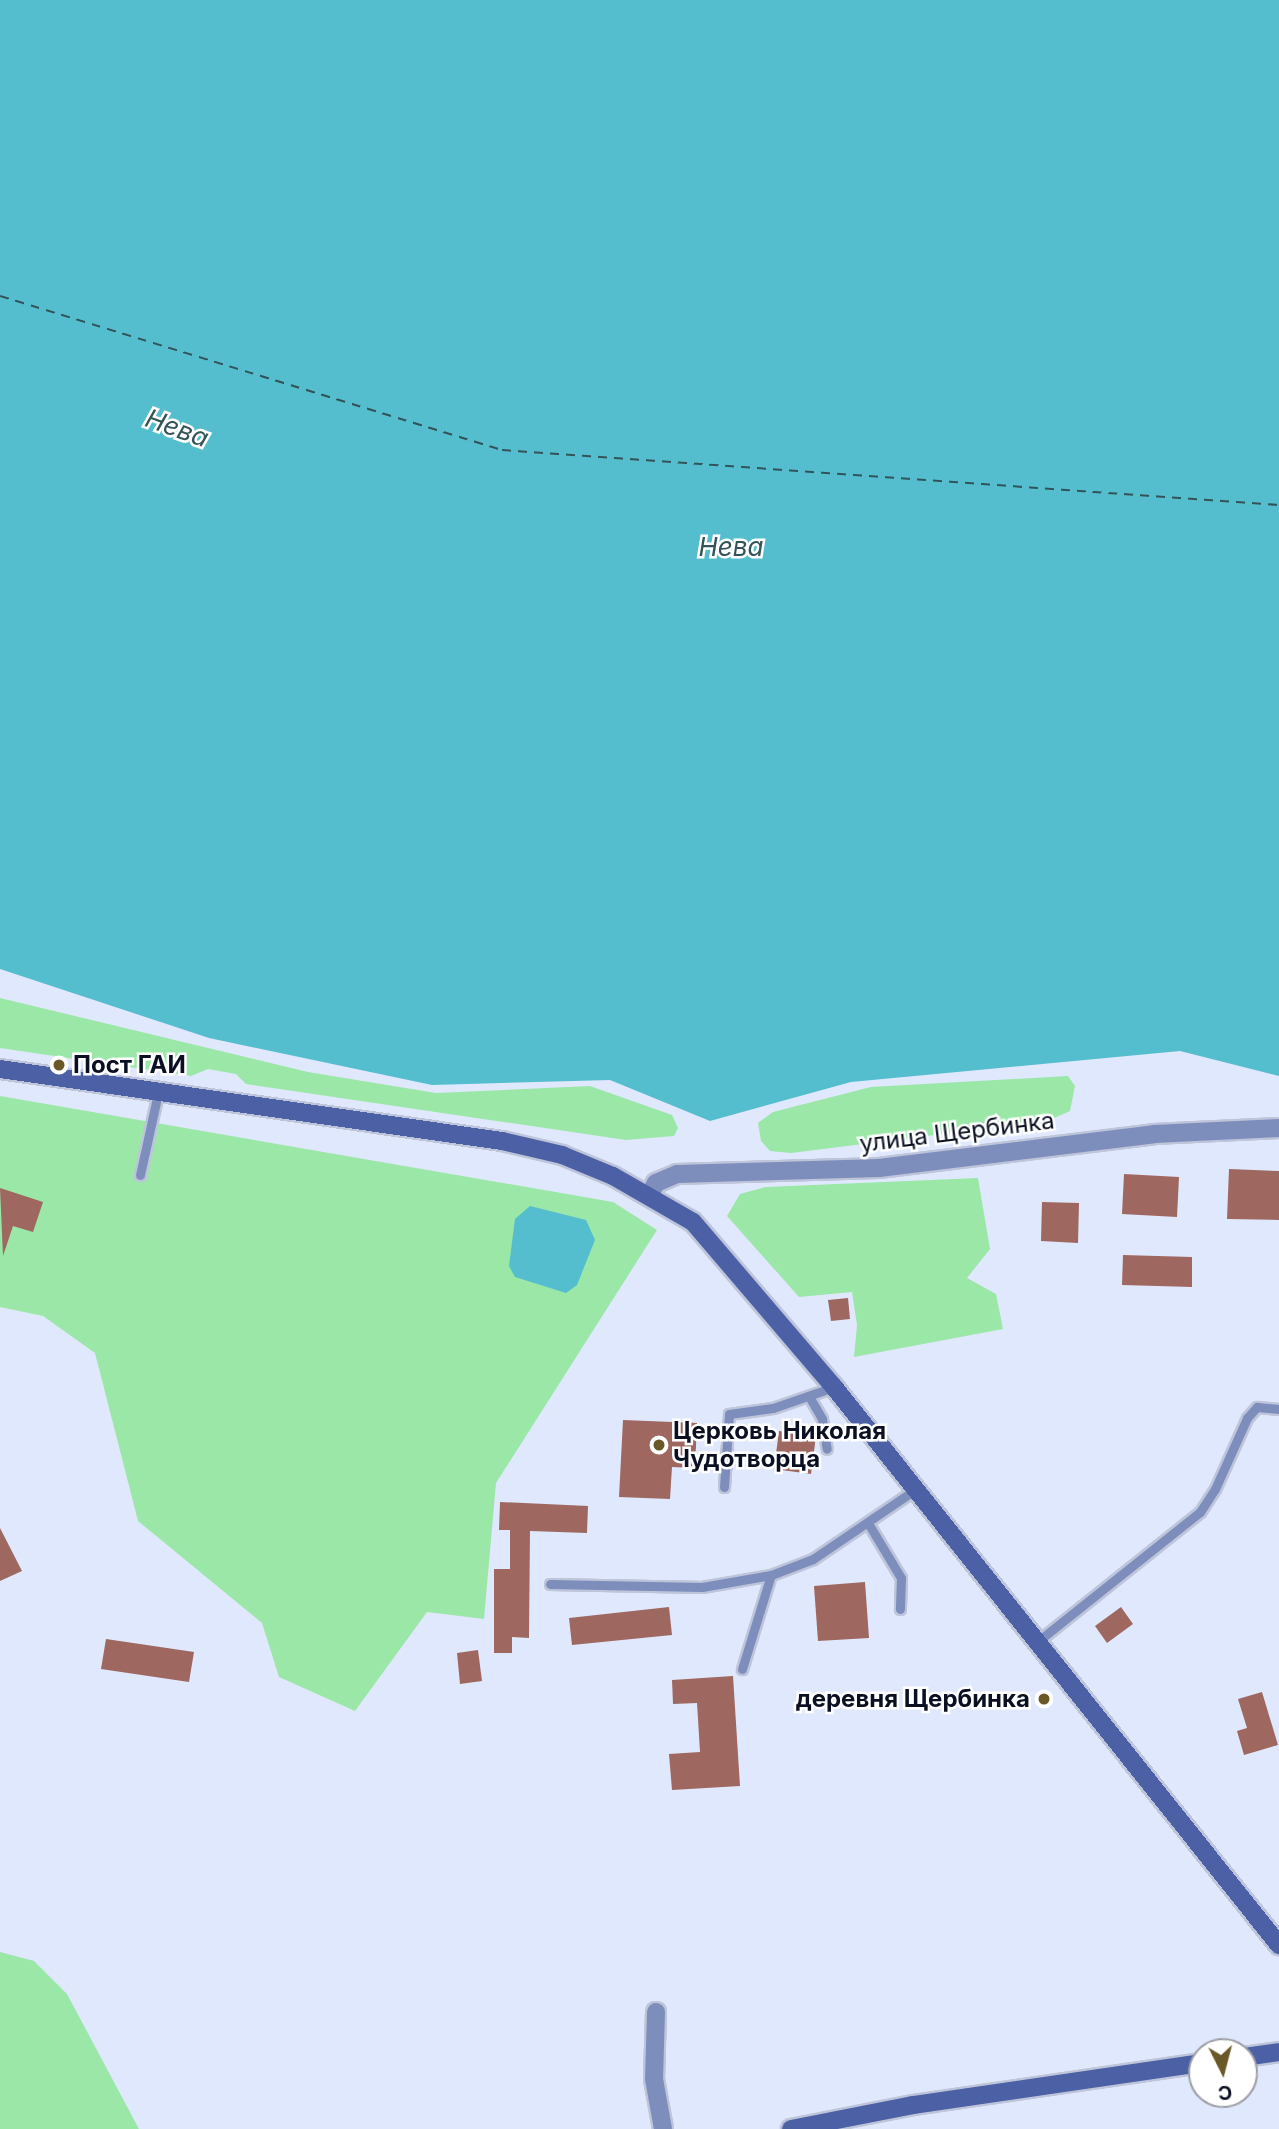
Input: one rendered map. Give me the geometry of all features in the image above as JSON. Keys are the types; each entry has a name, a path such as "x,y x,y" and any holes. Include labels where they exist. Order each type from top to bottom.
{"street":[{"path":"0,1069 502,1141 562,1155 649,1196 692,1222 834,1387 1279,1945"},
{"name":"улица Щербинка","path":"649,1196 656,1183 677,1174 879,1168 1154,1134 1279,1128"},
{"path":"656,2012 654,2079 663,2129"},
{"path":"1258,2055 1279,2052"},
{"path":"791,2129 913,2105 1188,2065"}],"lane":[{"path":"140,1175 158,1093"},
{"path":"724,1487 729,1415 810,1398 834,1387"},
{"path":"810,1398 822,1419 827,1449"},
{"path":"1036,1643 1200,1512 1215,1489 1247,1418 1257,1408 1270,1405 1279,1409"},
{"path":"550,1584 702,1587 771,1576 813,1559 916,1489"},
{"path":"868,1523 897,1566 901,1578 900,1609"},
{"path":"742,1669 771,1576"}],"green space":[{"path":"0,998 308,1072 436,1093 590,1086 672,1115 678,1128 674,1136 626,1140 246,1084 236,1074 208,1069 191,1076 0,1048"},
{"path":"1068,1076 1075,1086 1070,1111 1052,1119 791,1153 770,1151 761,1141 758,1123 773,1112 871,1087"},
{"path":"0,1096 613,1202 657,1230 496,1483 484,1619 427,1612 355,1711 279,1677 262,1623 138,1521 95,1353 43,1316 0,1307"},
{"path":"978,1178 990,1249 967,1278 996,1294 1003,1329 854,1357 857,1325 852,1292 799,1297 727,1216 740,1194 766,1187"},
{"path":"0,1952 34,1961 67,1994 139,2129 0,2129"}],"water":[{"name":"Нева","path":"0,0 1279,0 1279,1076 1180,1051 851,1082 710,1121 610,1080 432,1085 209,1038 0,969"},
{"path":"530,1206 586,1220 595,1240 577,1285 566,1293 515,1277 509,1266 515,1219"}],"building":[{"path":"1229,1169 1279,1171 1279,1220 1227,1219"},
{"path":"1124,1174 1179,1177 1177,1217 1122,1214"},
{"path":"0,1188 43,1202 33,1232 13,1226 3,1256"},
{"path":"1042,1202 1079,1203 1078,1243 1041,1241"},
{"path":"1123,1255 1192,1257 1192,1287 1122,1285"},
{"path":"848,1298 850,1319 831,1321 828,1300"},
{"name":"Церковь Николая Чудотворца","path":"623,1420 697,1423 695,1468 672,1467 670,1499 619,1497"},
{"path":"779,1431 816,1436 811,1474 774,1469"},
{"path":"500,1502 588,1506 587,1533 530,1531 529,1638 512,1637 512,1653 494,1653 494,1569 510,1569 510,1530 499,1530"},
{"path":"0,1528 22,1571 0,1581"},
{"path":"865,1582 869,1638 818,1641 814,1586"},
{"path":"669,1607 672,1635 572,1645 569,1618"},
{"path":"1121,1607 1133,1624 1107,1643 1095,1626"},
{"path":"106,1639 194,1652 189,1682 101,1669"},
{"path":"478,1650 482,1681 460,1684 457,1653"},
{"path":"733,1676 740,1786 672,1790 669,1754 700,1752 697,1703 673,1704 672,1680"},
{"path":"1262,1692 1278,1745 1244,1755 1237,1731 1247,1728 1238,1699"}],"ferry route":[{"path":"0,296 502,450 1279,505"}],"place":[{"name":"Пост ГАИ","path":"59,1065"},
{"name":"Церковь Николая Чудотворца","path":"659,1445"},
{"name":"деревня Щербинка","path":"1044,1699"}]}
